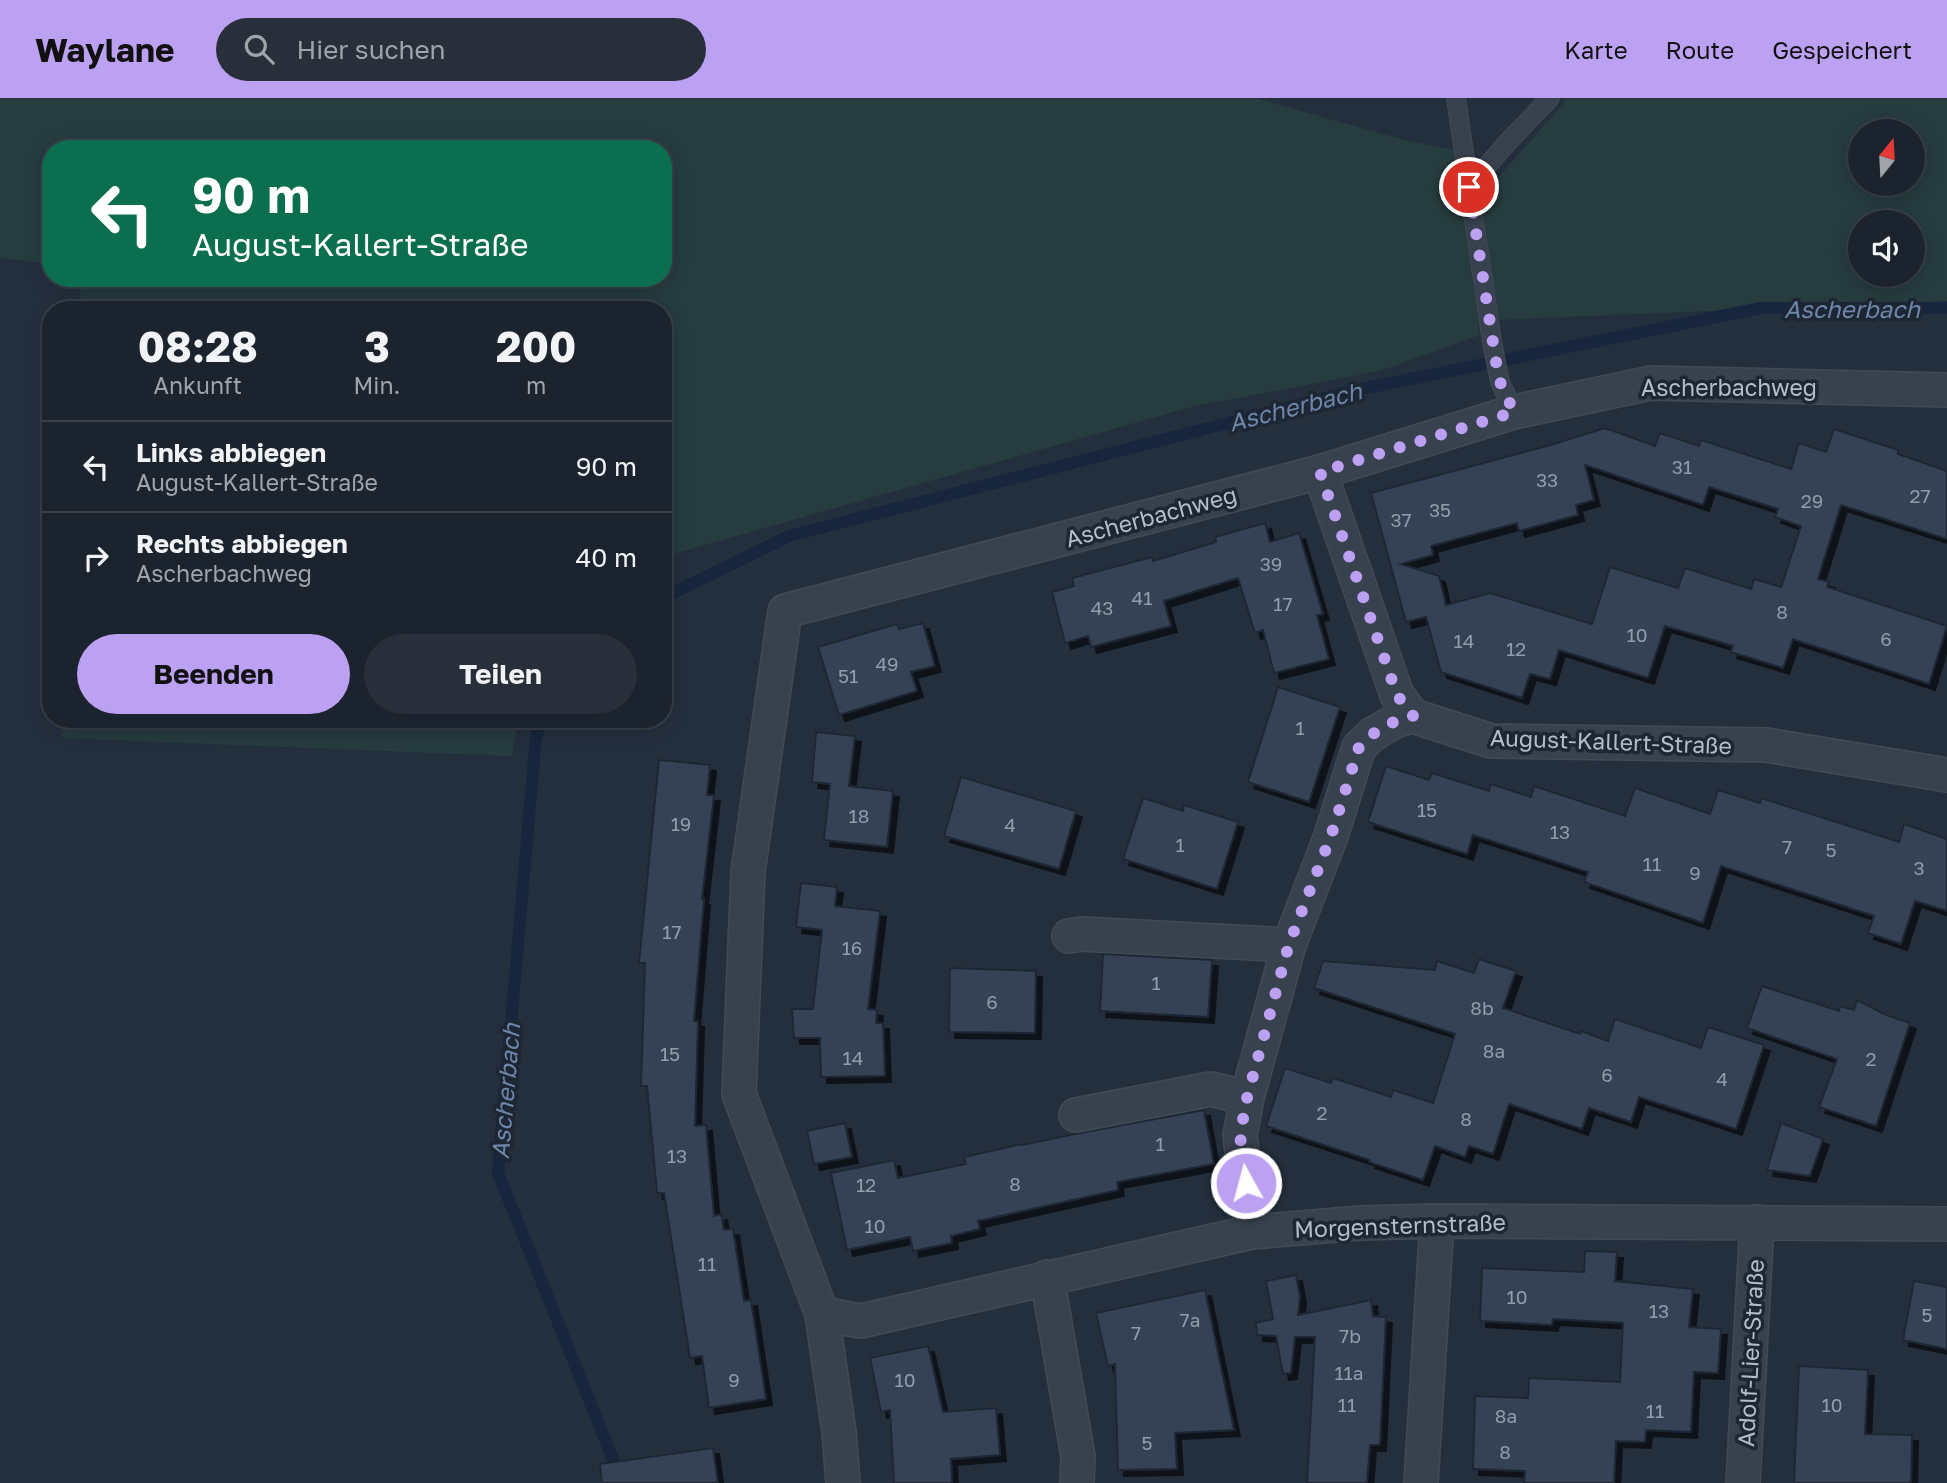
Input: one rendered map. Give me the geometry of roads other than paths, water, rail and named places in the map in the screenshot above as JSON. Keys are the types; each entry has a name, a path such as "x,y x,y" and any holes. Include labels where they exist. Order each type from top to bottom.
{"street":[{"name":"Ascherbachweg","path":"822,1314 739,1094 748,872 785,611 1320,472 1514,412 1651,383 1947,390"},
{"path":"1251,1232 1240,1135 1247,1098 1289,944 1331,836 1359,747 1373,734 1397,720 1413,716 1397,695 1320,472"},
{"name":"August-Kallert-Straße","path":"1413,716 1491,741 1766,745 1947,775"},
{"path":"1069,936 1082,934 1289,944"},
{"path":"1076,1115 1211,1089 1247,1098"},
{"path":"1422,1483 1437,1221"},
{"name":"Morgensternstraße","path":"822,1314 861,1321 1251,1232 1361,1223 1437,1221 1947,1224"},
{"name":"Adolf-Lier-Straße","path":"1742,1483 1757,1222"},
{"path":"1046,1277 1078,1456 1077,1483"},
{"path":"822,1314 839,1432 843,1483"}],"lane":[{"path":"1456,98 1492,342 1500,382 1514,412"},
{"path":"1469,187 1550,98"}],"waterway":[{"name":"Ascherbach","path":"672,594 789,536 1356,390 1761,308 1947,308"},
{"name":"Ascherbach","path":"539,728 498,1173 616,1467 619,1483"}]}
